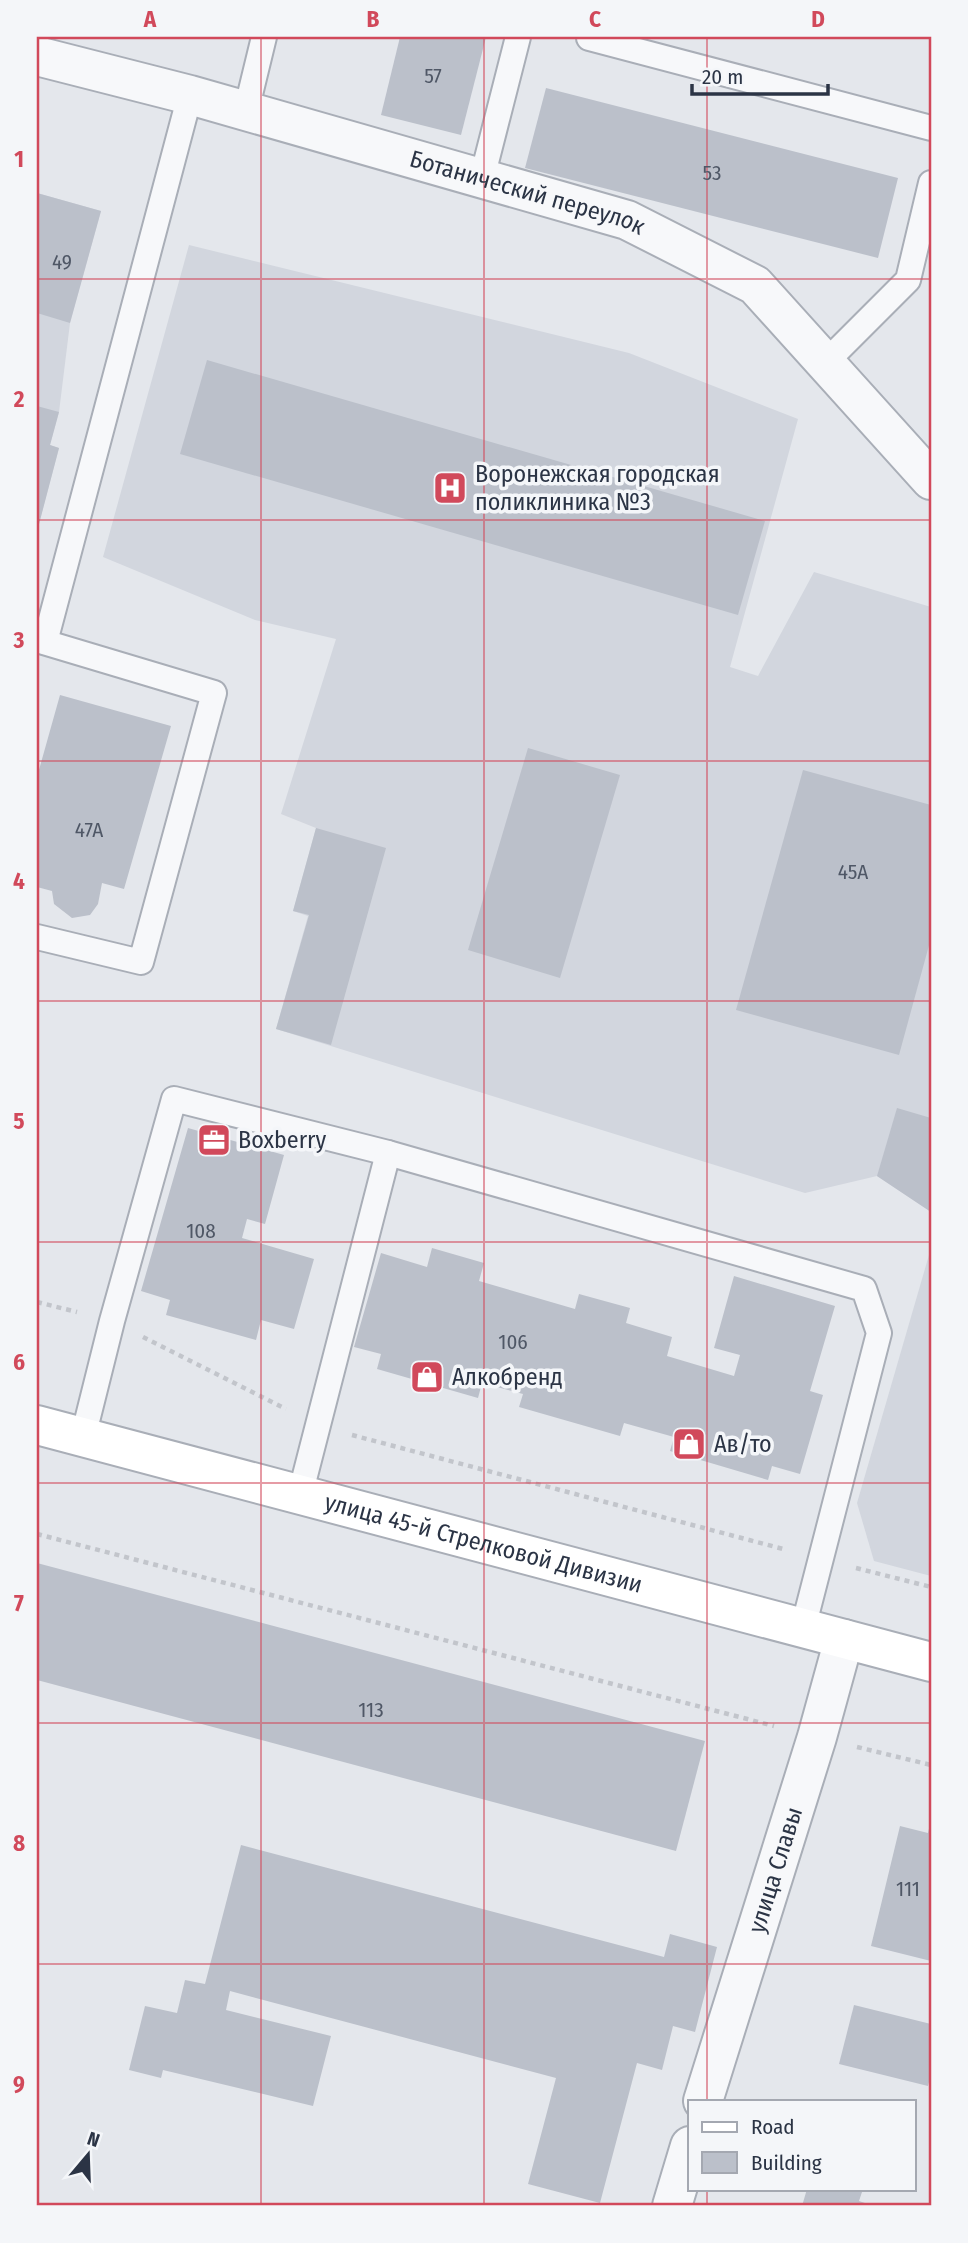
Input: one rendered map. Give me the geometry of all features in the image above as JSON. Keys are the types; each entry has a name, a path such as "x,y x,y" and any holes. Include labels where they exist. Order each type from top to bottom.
{"main road":[{"name":"улица 45-й Стрелковой Дивизии","path":"37,1425 931,1662"}],"street":[{"name":"Ботанический переулок","path":"37,56 190,95 627,220 755,285 931,480"},
{"name":"улица Славы","path":"703,2100 817,1737 844,1639"},
{"path":"672,2206 688,2153"}],"lane":[{"path":"246,111 264,37"},
{"path":"482,178 518,37"},
{"path":"589,38 931,128"},
{"path":"37,937 141,962 214,693 41,641 190,95"},
{"path":"825,363 908,280 931,183"},
{"path":"83,1437 111,1321 174,1099 388,1153 863,1289 879,1333 803,1628"},
{"path":"300,1495 388,1153"}],"path":[{"path":"37,1302 111,1321 318,1426 931,1587"},
{"path":"37,1534 931,1765"}],"shaded area":[{"path":"37,193 101,211 70,323 59,412 50,445 59,448 37,531"},
{"path":"189,245 629,353 798,419 730,667 758,676 814,572 931,607 931,1212 877,1176 805,1193 276,1029 308,916 293,911 316,828 281,814 336,639 255,620 103,557"},
{"path":"931,1248 931,1576 874,1561 857,1503"}],"building":[{"path":"400,37 486,37 461,135 381,115"},
{"path":"546,88 898,178 878,258 525,168"},
{"path":"37,193 101,211 70,323 37,313"},
{"path":"207,360 765,521 738,615 180,454"},
{"path":"37,406 59,412 50,445 59,448 38,528"},
{"path":"60,695 171,726 124,889 102,883 98,904 90,915 72,918 54,904 52,891 37,887 37,777"},
{"path":"528,748 620,775 560,978 468,950"},
{"path":"803,770 931,805 931,938 899,1055 736,1010"},
{"path":"316,828 386,848 331,1045 276,1029 309,915 293,911"},
{"path":"897,1108 931,1118 931,1212 877,1176"},
{"path":"188,1128 284,1155 265,1224 247,1219 242,1238 314,1259 294,1329 261,1320 256,1340 166,1315 170,1300 141,1291"},
{"path":"432,1248 484,1263 479,1281 575,1309 579,1294 630,1308 626,1323 672,1337 667,1356 734,1376 740,1355 714,1348 734,1276 835,1306 810,1391 823,1395 800,1474 772,1466 768,1480 670,1451 674,1437 624,1423 620,1436 519,1407 523,1394 482,1383 478,1398 377,1369 381,1354 354,1347 381,1253 427,1267"},
{"path":"37,1563 705,1741 676,1851 37,1680"},
{"path":"930,1824 931,1961 871,1946 900,1826 928,1833"},
{"path":"241,1845 664,1957 670,1934 717,1947 695,2032 673,2026 662,2070 637,2063 600,2203 528,2184 556,2078 230,1991 226,2010 331,2036 313,2106 163,2070 161,2078 129,2070 145,2006 177,2013 185,1980 205,1984"},
{"path":"854,2005 931,2024 931,2074 928,2086 839,2064"},
{"path":"807,2190 863,2190 859,2201 874,2206 802,2206"}],"place":[{"name":"Воронежская городская поликлиника №3","path":"450,488"},
{"name":"Boxberry","path":"214,1140"},
{"name":"Алкобренд","path":"427,1377"},
{"name":"Ав/то","path":"689,1444"}]}
